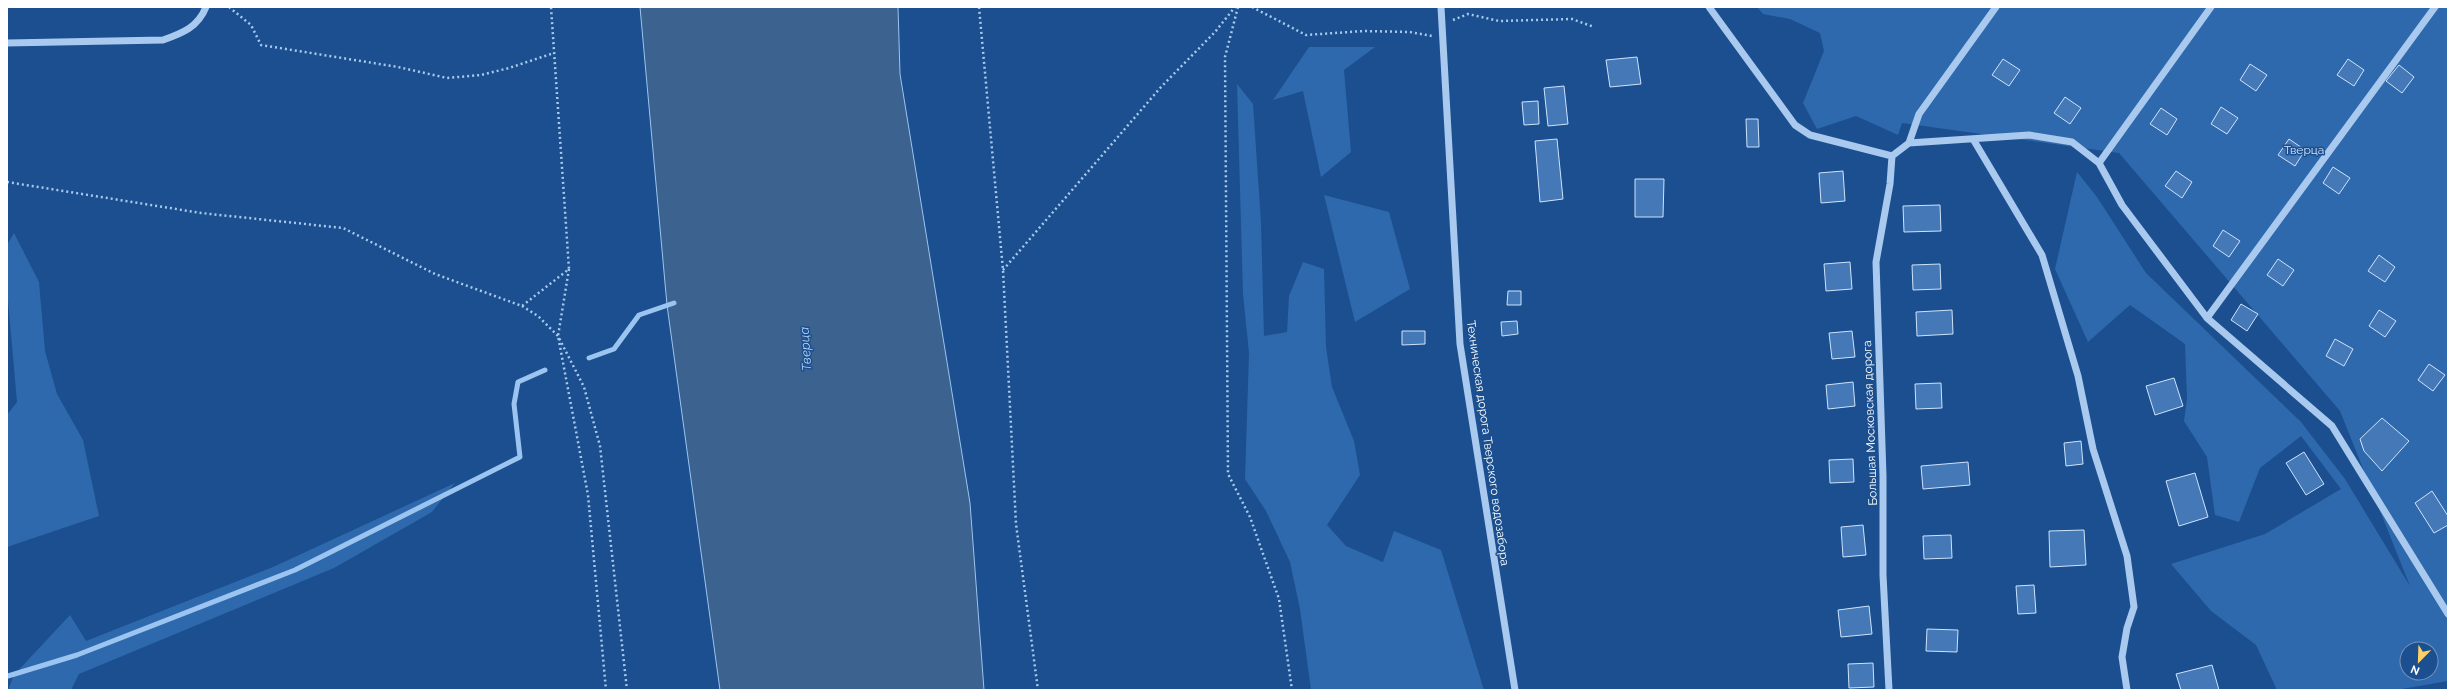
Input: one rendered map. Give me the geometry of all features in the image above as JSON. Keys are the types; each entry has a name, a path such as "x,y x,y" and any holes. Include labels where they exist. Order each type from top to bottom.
{"street":[{"path":"199,7 202,18"},
{"path":"7,43 163,40 186,32 202,18 206,7"},
{"name":"Техническая дорога Тверского водозабора","path":"1440,7 1460,344 1515,690"},
{"path":"1709,7 1795,125 1810,135 1892,156 1909,143 1919,114 1996,7"},
{"path":"2099,163 2211,7"},
{"path":"2207,318 2435,7"},
{"path":"1909,143 2029,135 2064,139 2072,142 2099,163 2122,205 2207,318 2332,426 2448,614"},
{"path":"1973,139 2042,255 2078,376 2093,449 2127,556 2134,607 2127,628 2122,657 2127,690"},
{"name":"Большая Московская дорога","path":"1889,690 1883,575 1883,476 1876,262 1890,184 1892,156"}],"path":[{"path":"229,7 251,25 261,45 398,67 447,78 481,75 509,68 554,53"},
{"path":"551,7 569,269 558,336 588,495 606,690"},
{"path":"979,7 1003,270 1016,524 1038,690"},
{"path":"1003,270 1161,87 1216,32 1237,7"},
{"path":"1237,7 1225,57 1228,474 1250,517 1279,600 1292,690"},
{"path":"1252,7 1306,35 1364,31 1410,32 1442,38"},
{"path":"1441,23 1468,14 1499,21 1572,19 1594,27"},
{"path":"7,182 201,213 343,228 435,274 522,306 538,316 558,336 584,388 600,446 627,690"},
{"path":"522,306 569,269"}],"green space":[{"name":"Тверца","path":"1757,7 2448,7 2448,681 2396,690 2277,690 2256,645 2211,611 2171,564 2265,534 2341,489 2301,436 2260,468 2239,522 2215,515 2207,457 2184,421 2187,399 2185,344 2130,305 2088,342 2055,269 2077,172 2097,197 2146,273 2301,422 2345,479 2410,586 2340,411 2119,153 1902,123 1898,135 1856,116 1817,129 1803,103 1824,51 1820,33 1790,19 1763,14"},
{"path":"1309,47 1375,47 1344,70 1351,152 1321,177 1303,91 1273,100"},
{"path":"1237,84 1253,104 1261,222 1264,336 1287,332 1289,296 1303,262 1324,269 1326,347 1332,387 1354,441 1360,475 1327,525 1346,546 1383,562 1394,531 1441,550 1484,690 1311,690 1300,609 1290,562 1266,511 1245,479 1249,353 1243,294"},
{"path":"1324,195 1389,212 1410,289 1355,322"},
{"path":"14,233 39,282 45,351 57,394 83,440 99,516 7,547 7,415 17,402 7,289 7,245"},
{"path":"455,483 432,512 334,568 79,674 71,690 8,690 14,675 70,615 86,641 273,567"}],"water":[{"path":"640,7 898,7 900,74 970,503 984,690 720,690 667,305"}],"building":[{"path":"1637,57 1641,84 1610,87 1606,60"},
{"path":"2003,59 2020,70 2009,86 1992,75"},
{"path":"2348,59 2364,70 2354,86 2337,75"},
{"path":"2250,64 2267,75 2256,91 2240,80"},
{"path":"2399,65 2414,77 2402,93 2386,81"},
{"path":"1564,86 1568,124 1548,126 1544,88"},
{"path":"2065,97 2081,108 2070,124 2054,113"},
{"path":"1538,101 1539,124 1524,125 1522,102"},
{"path":"2221,107 2238,118 2227,134 2211,124"},
{"path":"2161,108 2177,119 2167,135 2150,124"},
{"path":"1746,119 1758,119 1759,147 1747,147"},
{"path":"1557,139 1563,199 1540,202 1535,141"},
{"path":"2289,139 2305,150 2295,166 2278,155"},
{"path":"2333,167 2350,178 2339,194 2323,183"},
{"path":"1843,171 1845,201 1821,203 1819,173"},
{"path":"2176,171 2192,182 2182,198 2165,186"},
{"path":"1635,179 1664,179 1663,217 1635,217"},
{"path":"1940,205 1941,231 1904,232 1903,206"},
{"path":"2223,230 2240,241 2229,257 2213,246"},
{"path":"2379,255 2395,267 2385,282 2368,271"},
{"path":"2278,259 2294,270 2283,286 2267,275"},
{"path":"1850,262 1852,289 1826,291 1824,264"},
{"path":"1940,264 1941,289 1913,290 1912,265"},
{"path":"1508,291 1521,291 1521,305 1507,305"},
{"path":"2241,304 2258,314 2247,331 2231,320"},
{"path":"1952,310 1953,334 1917,336 1916,312"},
{"path":"2379,310 2396,321 2385,337 2369,326"},
{"path":"1517,321 1518,334 1502,336 1501,322"},
{"path":"1402,331 1425,331 1425,344 1402,345"},
{"path":"1852,331 1855,357 1832,359 1829,333"},
{"path":"2335,339 2353,349 2344,366 2326,356"},
{"path":"2429,364 2445,375 2433,391 2418,380"},
{"path":"2174,378 2183,406 2155,415 2146,386"},
{"path":"1853,382 1855,406 1828,409 1826,385"},
{"path":"1941,383 1942,408 1916,409 1915,384"},
{"path":"2382,418 2409,441 2382,471 2364,451 2360,439"},
{"path":"2081,441 2083,464 2066,466 2064,443"},
{"path":"2304,452 2324,484 2306,495 2286,463"},
{"path":"1853,459 1854,482 1830,483 1829,460"},
{"path":"1968,462 1970,485 1923,489 1921,466"},
{"path":"2195,473 2208,517 2179,526 2166,481"},
{"path":"2432,491 2448,516 2448,525 2434,533 2415,503"},
{"path":"1863,525 1866,555 1843,557 1841,527"},
{"path":"2084,530 2086,565 2050,567 2049,531"},
{"path":"1951,535 1952,558 1924,559 1923,536"},
{"path":"2034,585 2036,613 2018,614 2016,586"},
{"path":"1869,606 1872,634 1841,637 1838,610"},
{"path":"1927,629 1958,630 1957,652 1926,651"},
{"path":"1873,663 1874,687 1849,688 1848,664"},
{"path":"2212,665 2219,690 2181,690 2176,674"}],"waterway":[{"path":"589,358 614,349 639,315 674,303"},
{"path":"8,676 77,655 295,570 520,457 514,404 518,382 545,370"}]}
